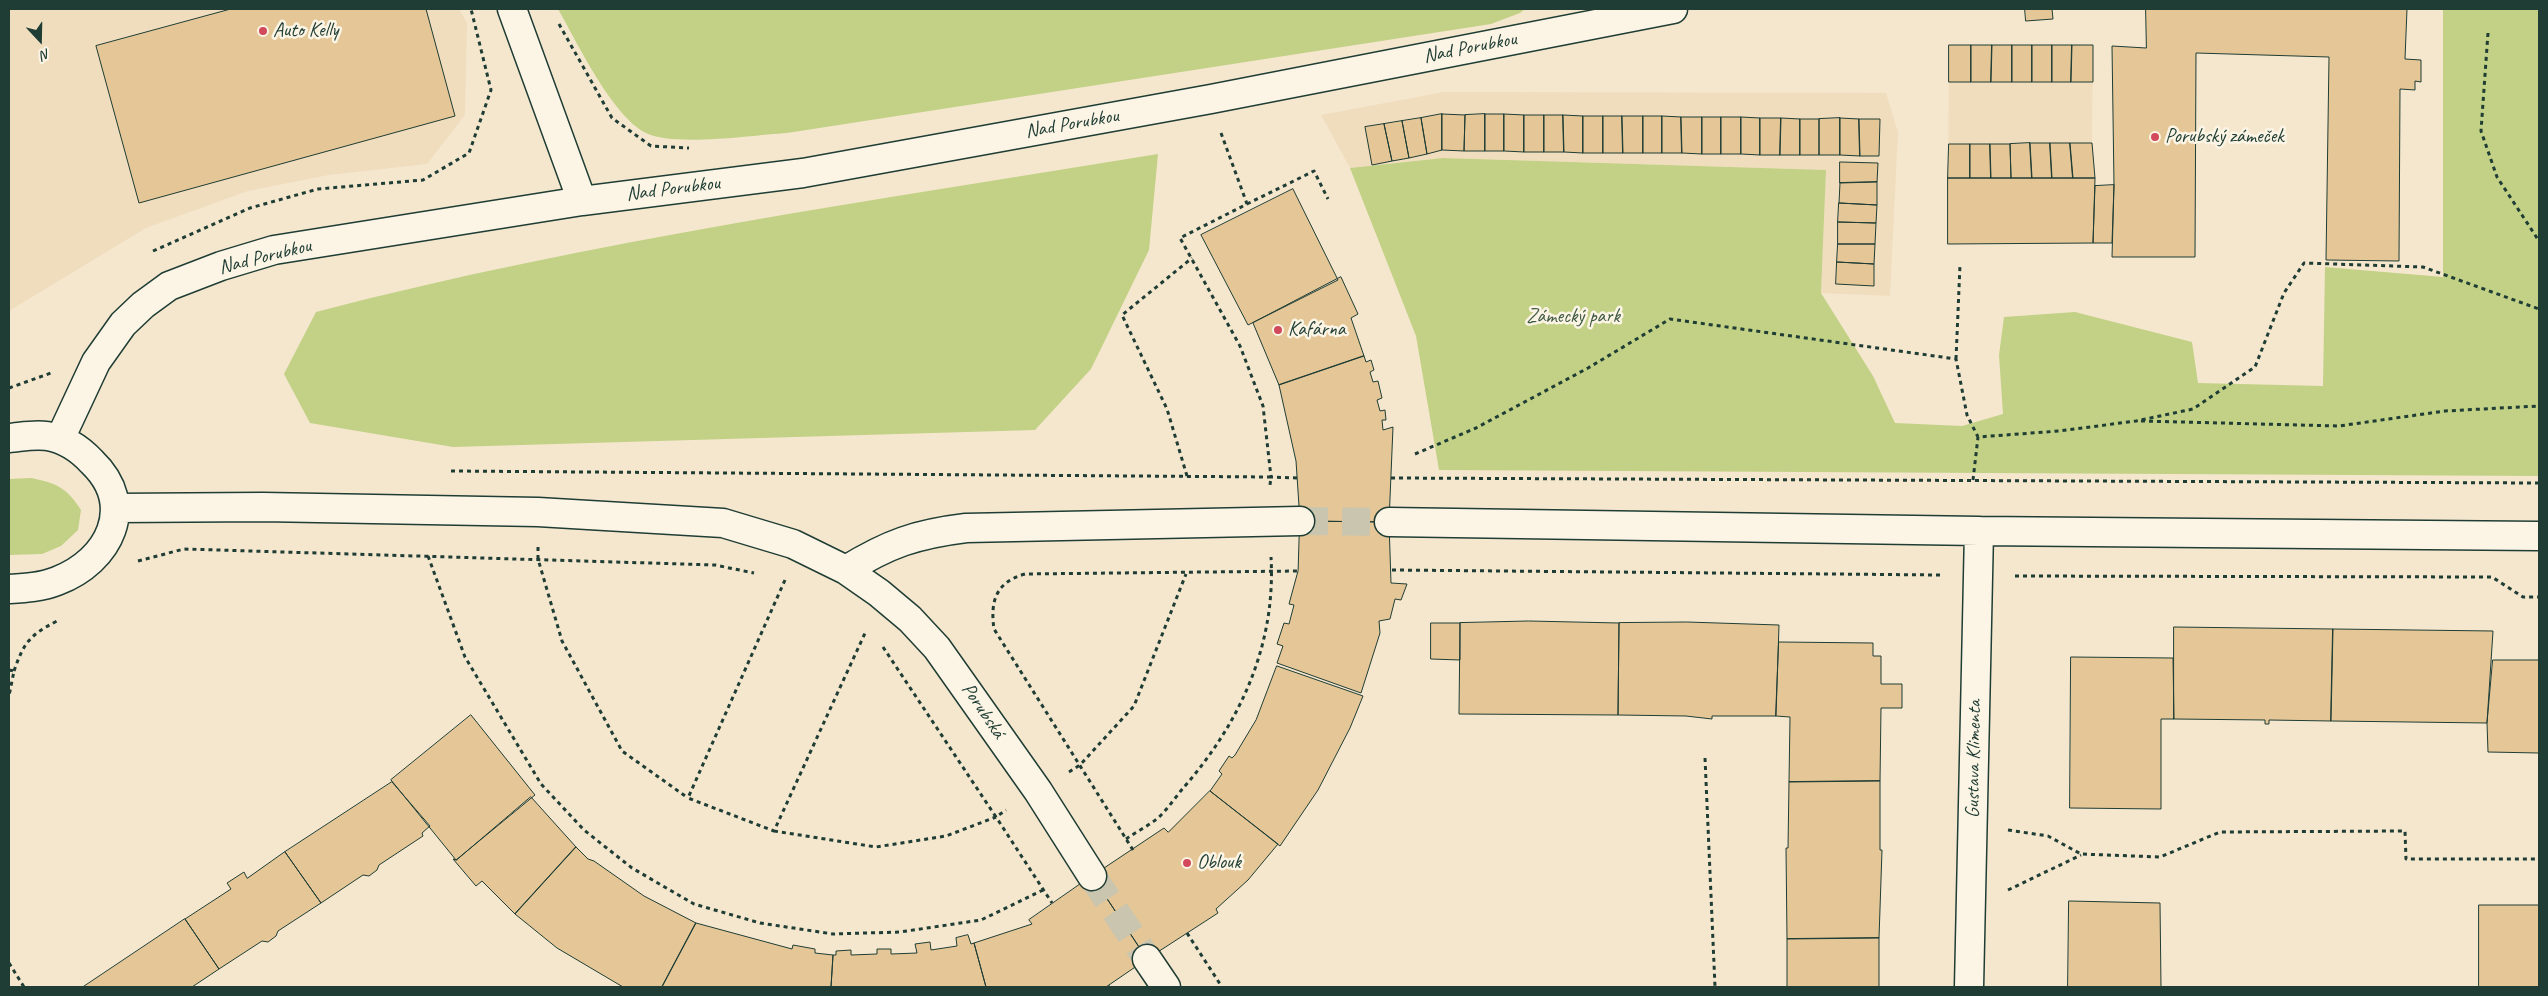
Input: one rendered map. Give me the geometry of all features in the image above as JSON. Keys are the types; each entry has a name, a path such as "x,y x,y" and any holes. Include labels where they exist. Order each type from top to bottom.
{"street":[{"path":"512,9 582,201"},
{"name":"Nad Porubkou","path":"60,439 96,362 123,324 143,305 169,286 220,266 274,250 582,201 803,173 1211,99 1562,19 1673,9"},
{"path":"9,438 46,436 60,439 78,449 99,468 107,480 116,508 113,526 106,542 96,556 81,568 49,583 9,589"},
{"name":"Porubská","path":"116,508 263,507 538,512 723,523 792,544 846,570 879,593 910,619 937,648 962,679 1038,791 1092,876"},
{"path":"846,570 872,554 900,541 933,532 966,528 1300,521"},
{"path":"1389,522 1979,531 2539,536"},
{"name":"Gustava Klimenta","path":"1969,987 1979,531"},
{"path":"1147,959 1166,987"}],"path":[{"path":"555,17 612,118 651,146 692,149"},
{"path":"2488,33 2481,131 2497,177 2539,241"},
{"path":"1223,138 1248,204"},
{"path":"1126,839 1158,817 1197,772 1233,718 1260,660 1268,621 1272,571 1271,477 1263,406 1240,346 1180,238 1314,171 1328,198"},
{"path":"1187,476 1167,409 1122,315 1192,258"},
{"path":"1978,437 2136,421 2193,409 2256,367 2284,294 2304,264 2423,267 2539,309"},
{"path":"1960,266 1956,359 1967,415 1978,437 1973,480"},
{"path":"1415,454 1476,428 1562,382 1670,319 1956,359"},
{"path":"2136,421 2339,426 2446,410 2539,406"},
{"path":"442,471 1297,478"},
{"path":"1391,478 2539,483"},
{"path":"134,565 140,560 184,549 715,565 759,574"},
{"path":"428,556 466,657 541,784 584,830 632,868 694,904 760,923 833,934 900,932 981,920 1044,890"},
{"path":"538,559 562,641 622,751 688,798 774,831 876,847 946,836 996,817 1080,765 1134,706 1186,574"},
{"path":"1132,850 994,629 992,612 997,594 1014,578 1026,574 1186,574 1298,571"},
{"path":"777,577 794,582"},
{"path":"688,798 786,579"},
{"path":"9,696 14,671 21,651 36,632 60,619"},
{"path":"774,831 869,626"},
{"path":"880,642 1052,903"},
{"path":"9,670 14,671"},
{"path":"1705,758 1715,987"},
{"path":"1972,845 2011,829 2048,836 2081,854 2160,858 2220,832 2405,831 2406,859 2539,860"},
{"path":"2006,891 2081,854"},
{"path":"1187,933 1222,987"},
{"path":"9,963 24,987"}],"shaded area":[{"path":"9,9 459,9 467,23 465,115 427,164 329,175 248,191 146,228 9,311"},
{"path":"1949,45 2093,45 2092,143 1948,178"},
{"path":"1444,92 1886,93 1898,132 1890,296 1821,293 1826,170 1443,158 1350,168 1321,115"}],"green space":[{"path":"558,9 1525,9 1520,13 1491,24 787,133 694,140 659,137 646,133 633,124 608,95 596,77"},
{"name":"Zámecký park","path":"2443,9 2539,9 2539,476 1439,470 1416,336 1350,168 1443,158 1826,170 1821,293 1873,376 1895,423 1962,426 2003,414 1999,355 2004,317 2075,312 2192,342 2198,383 2323,386 2325,267 2443,277"},
{"path":"1158,154 1149,250 1091,369 1035,430 453,447 310,423 284,374 316,312 420,286 629,242 841,205"},
{"path":"31,478 55,485 71,496 81,510 78,530 61,546 42,554 9,555 9,479"}],"building":[{"path":"231,9 426,9 455,116 139,203 96,46"},
{"path":"2025,9 2052,9 2053,19 2026,21"},
{"name":"Porubský zámeček","path":"2146,9 2407,9 2405,59 2421,60 2421,82 2415,81 2415,90 2400,89 2399,261 2326,260 2329,57 2196,53 2195,257 2112,257 2114,185 2112,46 2146,48"},
{"path":"1949,45 1971,45 1971,82 1949,82"},
{"path":"1971,45 1992,45 1991,82 1971,82"},
{"path":"1992,45 2012,45 2012,82 1991,82"},
{"path":"2012,45 2032,45 2032,82 2012,82"},
{"path":"2032,45 2052,45 2052,82 2032,82"},
{"path":"2052,45 2072,45 2071,82 2052,82"},
{"path":"2072,45 2093,45 2093,82 2071,82"},
{"path":"1442,114 1442,150 1427,154 1421,118"},
{"path":"1442,114 1465,115 1464,151 1442,150"},
{"path":"1485,114 1485,151 1464,151 1465,115"},
{"path":"1485,114 1504,114 1504,151 1485,151"},
{"path":"1504,114 1524,115 1524,152 1504,151"},
{"path":"1524,115 1544,115 1544,152 1524,152"},
{"path":"1544,115 1563,115 1564,152 1544,152"},
{"path":"1563,115 1583,116 1583,153 1564,152"},
{"path":"1583,116 1603,116 1603,153 1583,153"},
{"path":"1603,116 1622,116 1623,153 1603,153"},
{"path":"1622,116 1643,116 1643,153 1623,153"},
{"path":"1643,116 1662,116 1662,153 1643,153"},
{"path":"1662,116 1681,117 1682,153 1662,153"},
{"path":"1681,117 1702,117 1702,154 1682,153"},
{"path":"1702,117 1721,117 1721,154 1702,154"},
{"path":"1721,117 1741,117 1741,154 1721,154"},
{"path":"1741,117 1760,118 1760,155 1741,154"},
{"path":"1421,118 1427,154 1409,158 1402,121"},
{"path":"1760,118 1781,118 1780,155 1760,155"},
{"path":"1781,118 1800,119 1800,155 1780,155"},
{"path":"1840,118 1840,155 1819,155 1819,119"},
{"path":"1840,118 1859,119 1860,156 1840,155"},
{"path":"1800,119 1819,119 1819,155 1800,155"},
{"path":"1859,119 1880,119 1879,156 1860,156"},
{"path":"1402,121 1409,158 1392,161 1384,124"},
{"path":"1384,124 1392,161 1372,165 1365,127"},
{"path":"2030,143 2050,143 2052,178 2032,178"},
{"path":"2030,143 2032,178 2011,178 2010,144"},
{"path":"2050,143 2070,143 2073,178 2052,178"},
{"path":"2070,143 2092,143 2095,178 2073,178"},
{"path":"1949,144 1970,144 1970,178 1948,178"},
{"path":"1970,144 1990,144 1991,178 1970,178"},
{"path":"1990,144 2010,144 2011,178 1991,178"},
{"path":"1840,162 1878,163 1877,182 1840,183"},
{"path":"1948,178 2095,178 2093,243 1948,244"},
{"path":"1877,182 1877,205 1839,203 1840,183"},
{"path":"2114,185 2112,243 2093,243 2095,186"},
{"path":"1293,189 1338,280 1248,325 1201,235"},
{"path":"1839,203 1877,205 1876,223 1838,222"},
{"path":"1838,222 1876,223 1875,244 1838,244"},
{"path":"1838,244 1875,244 1874,264 1837,262"},
{"path":"1837,262 1874,264 1874,286 1836,284"},
{"path":"1341,277 1358,314 1351,318 1364,356 1279,385 1253,323"},
{"path":"1364,356 1366,362 1371,360 1374,370 1370,372 1373,382 1378,381 1382,398 1377,400 1380,411 1385,410 1386,420 1382,420 1383,430 1393,427 1389,522 1300,521 1296,461 1279,385"},
{"path":"1300,521 1389,522 1391,583 1407,584 1401,600 1395,599 1390,619 1379,621 1380,633 1361,693 1277,663 1283,646 1277,644 1284,623 1289,624 1294,605 1289,604 1298,571"},
{"path":"1529,621 1619,623 1618,715 1459,714 1460,623"},
{"path":"1687,622 1779,625 1776,716 1712,716 1712,719 1686,716 1618,715 1619,623"},
{"path":"1431,623 1460,623 1460,660 1431,659"},
{"path":"2174,627 2333,629 2331,721 2269,720 2269,724 2265,724 2265,720 2174,719"},
{"path":"2333,629 2493,631 2487,723 2331,721"},
{"path":"1779,642 1873,643 1873,656 1881,656 1881,684 1902,684 1902,708 1881,708 1880,781 1789,782 1790,717 1776,716"},
{"path":"2071,657 2173,658 2174,719 2161,719 2161,809 2070,808"},
{"path":"2493,660 2539,660 2539,753 2488,752 2487,723"},
{"path":"1277,666 1363,696 1350,728 1318,790 1280,846 1210,791 1222,774 1219,771 1229,756 1232,758 1235,755 1256,720"},
{"path":"471,715 535,795 456,860 391,780"},
{"path":"1880,781 1880,850 1882,850 1879,938 1787,939 1786,848 1788,848 1789,782"},
{"path":"392,782 430,826 422,833 423,836 379,865 377,870 369,876 363,875 321,903 285,852"},
{"name":"Oblouk","path":"1210,791 1278,844 1248,880 1216,909 1218,913 1147,959 1092,876 1164,828 1168,832"},
{"path":"531,797 576,847 515,914 482,881 476,886 453,859 456,860"},
{"path":"576,847 588,859 594,861 644,896 696,923 662,987 623,987 557,948 515,914"},
{"path":"285,852 321,903 278,931 276,936 268,942 262,941 219,969 185,919 231,889 227,883 244,872 247,878"},
{"path":"1092,876 1147,959 1106,987 986,987 974,943 1032,924 1029,920"},
{"path":"2069,901 2160,903 2161,987 2068,987"},
{"path":"2479,905 2539,905 2539,987 2479,987"},
{"path":"185,919 219,969 192,987 83,987"},
{"path":"696,923 792,949 793,945 815,949 815,953 833,955 831,987 662,987"},
{"path":"968,935 971,944 974,943 986,987 831,987 833,955 836,955 836,951 851,950 851,955 877,954 877,949 891,949 891,954 917,953 915,944 930,942 931,950 957,946 956,938"},
{"path":"1879,938 1879,987 1787,987 1787,939"}],"tunnel":[{"path":"1300,521 1389,522"},
{"path":"1092,876 1147,959"}],"place":[{"name":"Auto Kelly","path":"263,31"},
{"name":"Porubský zámeček","path":"2155,137"},
{"name":"Kafárna","path":"1278,330"},
{"name":"Oblouk","path":"1187,863"}]}
